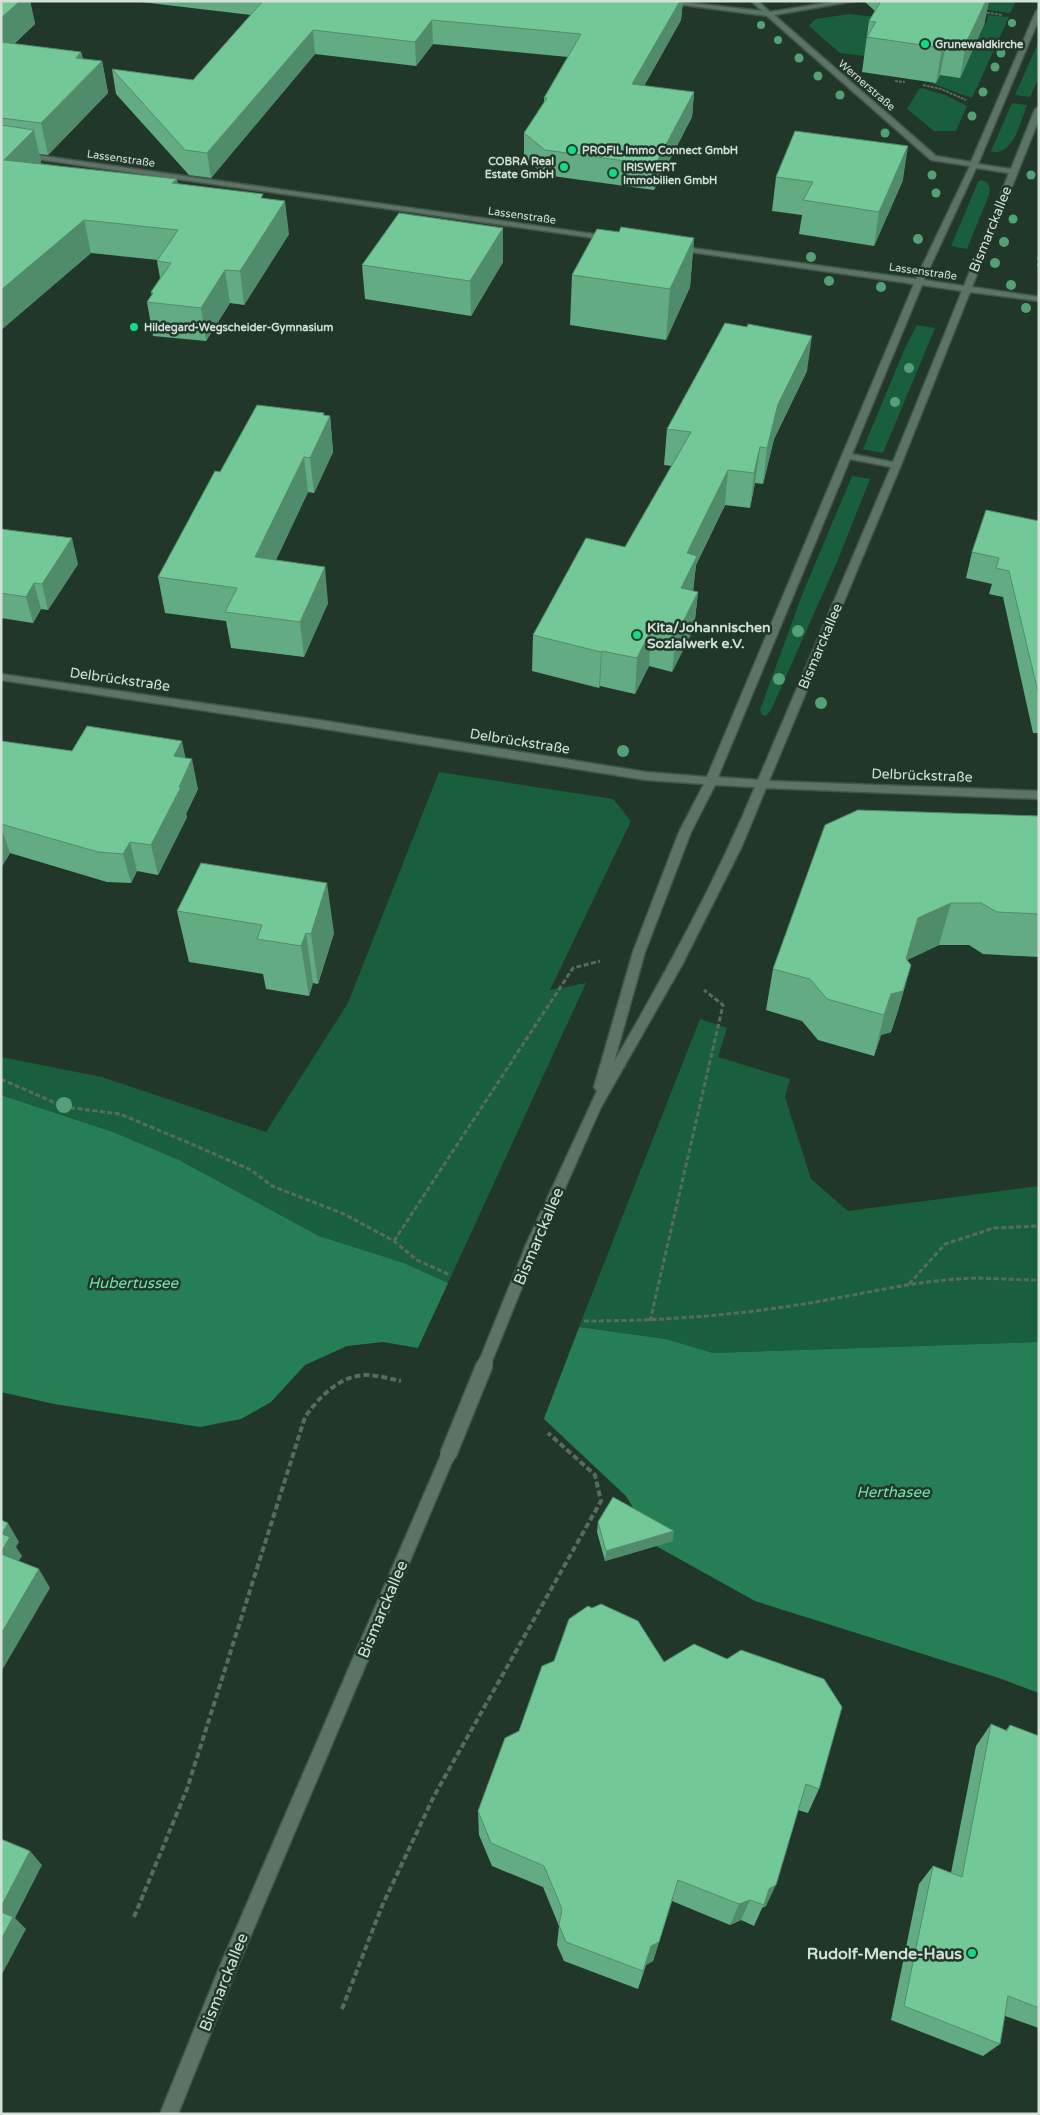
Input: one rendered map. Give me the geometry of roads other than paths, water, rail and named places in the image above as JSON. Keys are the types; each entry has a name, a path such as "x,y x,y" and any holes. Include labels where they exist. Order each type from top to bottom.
{"street":[{"path":"655,1 769,14 852,1"},
{"name":"Wernerstraße","path":"754,1 934,158 974,165"},
{"name":"Bismarckallee","path":"595,1105 639,952 685,832 711,781 918,282 974,165 1039,11"},
{"name":"Bismarckallee","path":"169,2114 226,1972 448,1455 531,1249 595,1105 676,966 736,846 896,465 1039,109"},
{"name":"Lassenstraße","path":"1,152 621,240"},
{"name":"Bismarckallee","path":"974,165 1014,172"},
{"name":"Lassenstraße","path":"670,247 1039,299"},
{"path":"846,456 896,465"},
{"name":"Delbrückstraße","path":"1,677 310,722 646,776 762,784 1039,794"}],"water":[{"path":"1,1095 113,1132 179,1160 319,1236 404,1263 448,1283 579,1327 666,1339 713,1353 1039,1342 1039,1693 999,1678 755,1601 656,1546 626,1496 544,1419 418,1348 383,1342 347,1346 305,1365 271,1402 241,1419 200,1427 54,1404 1,1392"}],"place":[{"name":"Grunewaldkirche","path":"925,44"},
{"name":"PROFIL Immo Connect GmbH","path":"572,150"},
{"name":"COBRA Real Estate GmbH","path":"564,167"},
{"name":"IRISWERT Immobilien GmbH","path":"613,173"},
{"name":"Hildegard-Wegscheider-Gymnasium","path":"134,327"},
{"name":"Kita/Johannischen Sozialwerk e.V.","path":"637,635"},
{"name":"Rudolf-Mende-Haus","path":"972,1953"}],"water label":[{"name":"Hubertussee","path":"133,1283"},
{"name":"Herthasee","path":"893,1492"}]}
